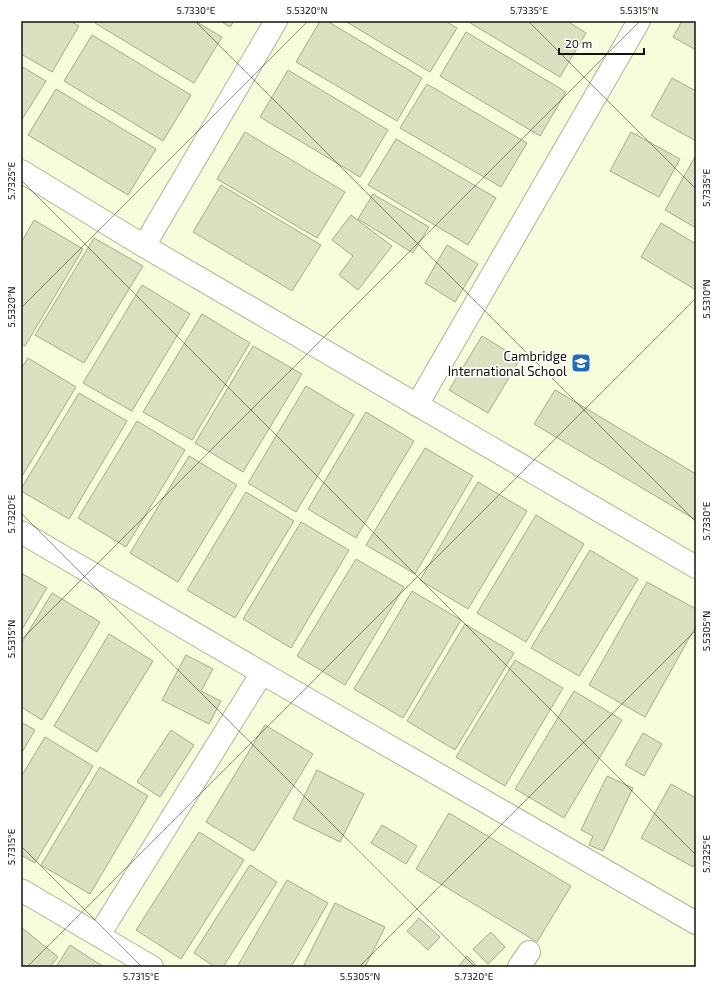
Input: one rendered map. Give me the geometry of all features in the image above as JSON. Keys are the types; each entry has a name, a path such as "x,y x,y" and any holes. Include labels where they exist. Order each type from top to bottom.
{"street":[{"path":"144,246 276,21"},
{"path":"417,405 638,21"},
{"path":"23,177 696,567"},
{"path":"21,532 262,674 696,923"},
{"path":"99,935 262,674"},
{"path":"21,890 152,967"}],"building":[{"path":"21,21 70,21 79,26 52,72 21,54"},
{"path":"96,21 195,21 222,37 194,83 95,23"},
{"path":"220,21 234,21 230,27"},
{"path":"320,21 327,21 422,78 397,121 296,62"},
{"path":"345,21 445,21 457,28 430,72"},
{"path":"467,21 567,21 586,33 560,77"},
{"path":"682,21 696,21 696,50 673,37"},
{"path":"466,32 566,92 540,136 440,76"},
{"path":"92,35 191,95 163,141 64,81"},
{"path":"21,66 46,81 21,121"},
{"path":"288,70 388,130 360,177 260,117"},
{"path":"672,78 696,91 696,141 651,116"},
{"path":"427,84 527,143 501,187 400,128"},
{"path":"56,89 156,149 128,195 28,135"},
{"path":"245,132 345,192 317,238 217,179"},
{"path":"631,132 680,159 659,197 610,171"},
{"path":"396,139 496,198 468,245 368,185"},
{"path":"696,155 696,228 665,210"},
{"path":"221,185 321,245 292,291 193,232"},
{"path":"373,194 429,227 413,253 358,219"},
{"path":"351,215 392,246 358,290 339,275 353,256 332,240"},
{"path":"34,220 83,249 25,346 21,344 21,243"},
{"path":"661,223 696,244 696,290 641,257"},
{"path":"94,238 143,266 84,363 35,335"},
{"path":"447,245 478,264 455,302 425,283"},
{"path":"142,285 190,314 132,411 83,383"},
{"path":"202,314 250,343 192,440 143,412"},
{"path":"482,336 520,359 488,413 449,390"},
{"path":"253,346 302,374 243,472 195,443"},
{"path":"28,358 76,387 21,478 21,369"},
{"path":"306,386 354,415 296,512 248,483"},
{"path":"555,390 696,474 696,520 534,424"},
{"path":"79,393 127,421 69,519 21,491 21,489"},
{"path":"366,412 414,441 356,538 308,509"},
{"path":"137,421 185,450 126,547 78,518"},
{"path":"425,448 473,476 415,574 366,545"},
{"path":"189,456 237,485 178,582 130,553"},
{"path":"478,482 527,511 468,609 420,580"},
{"path":"246,492 294,521 235,618 187,590"},
{"path":"536,515 584,544 526,642 477,613"},
{"path":"301,522 349,550 291,648 243,619"},
{"path":"590,550 638,579 579,676 531,648"},
{"path":"356,559 404,587 345,685 297,656"},
{"path":"21,573 47,588 21,631"},
{"path":"647,582 696,609 696,626 645,717 589,685"},
{"path":"412,591 461,620 403,718 354,689"},
{"path":"52,593 100,622 42,720 21,707 21,644"},
{"path":"465,624 514,653 455,750 407,721"},
{"path":"109,634 153,661 97,752 54,726"},
{"path":"186,655 213,669 201,691 221,701 209,724 162,700"},
{"path":"515,660 563,688 505,786 456,757"},
{"path":"574,691 622,720 564,818 515,789"},
{"path":"21,722 35,730 21,754"},
{"path":"265,725 313,754 254,851 206,822"},
{"path":"171,730 194,745 160,797 137,782"},
{"path":"643,733 662,744 644,776 625,765"},
{"path":"45,737 93,766 35,863 21,855 21,777"},
{"path":"100,767 148,796 90,894 41,865"},
{"path":"317,770 364,794 340,842 293,819"},
{"path":"607,776 633,788 603,851 589,845 593,836 581,830"},
{"path":"671,784 696,798 696,861 693,867 641,838"},
{"path":"449,813 571,886 537,942 416,869"},
{"path":"382,825 417,846 406,864 371,843"},
{"path":"199,832 244,860 181,959 136,930"},
{"path":"250,865 277,882 223,967 215,967 194,953"},
{"path":"287,880 328,903 291,967 237,967"},
{"path":"335,903 385,927 365,967 303,967"},
{"path":"419,918 440,937 428,950 407,931"},
{"path":"21,927 58,957 50,967 21,967"},
{"path":"491,932 505,947 488,964 473,949"},
{"path":"70,945 104,967 56,967"},
{"path":"467,956 478,967 458,967"}],"place":[{"name":"Cambridge International School","path":"581,363"}]}
